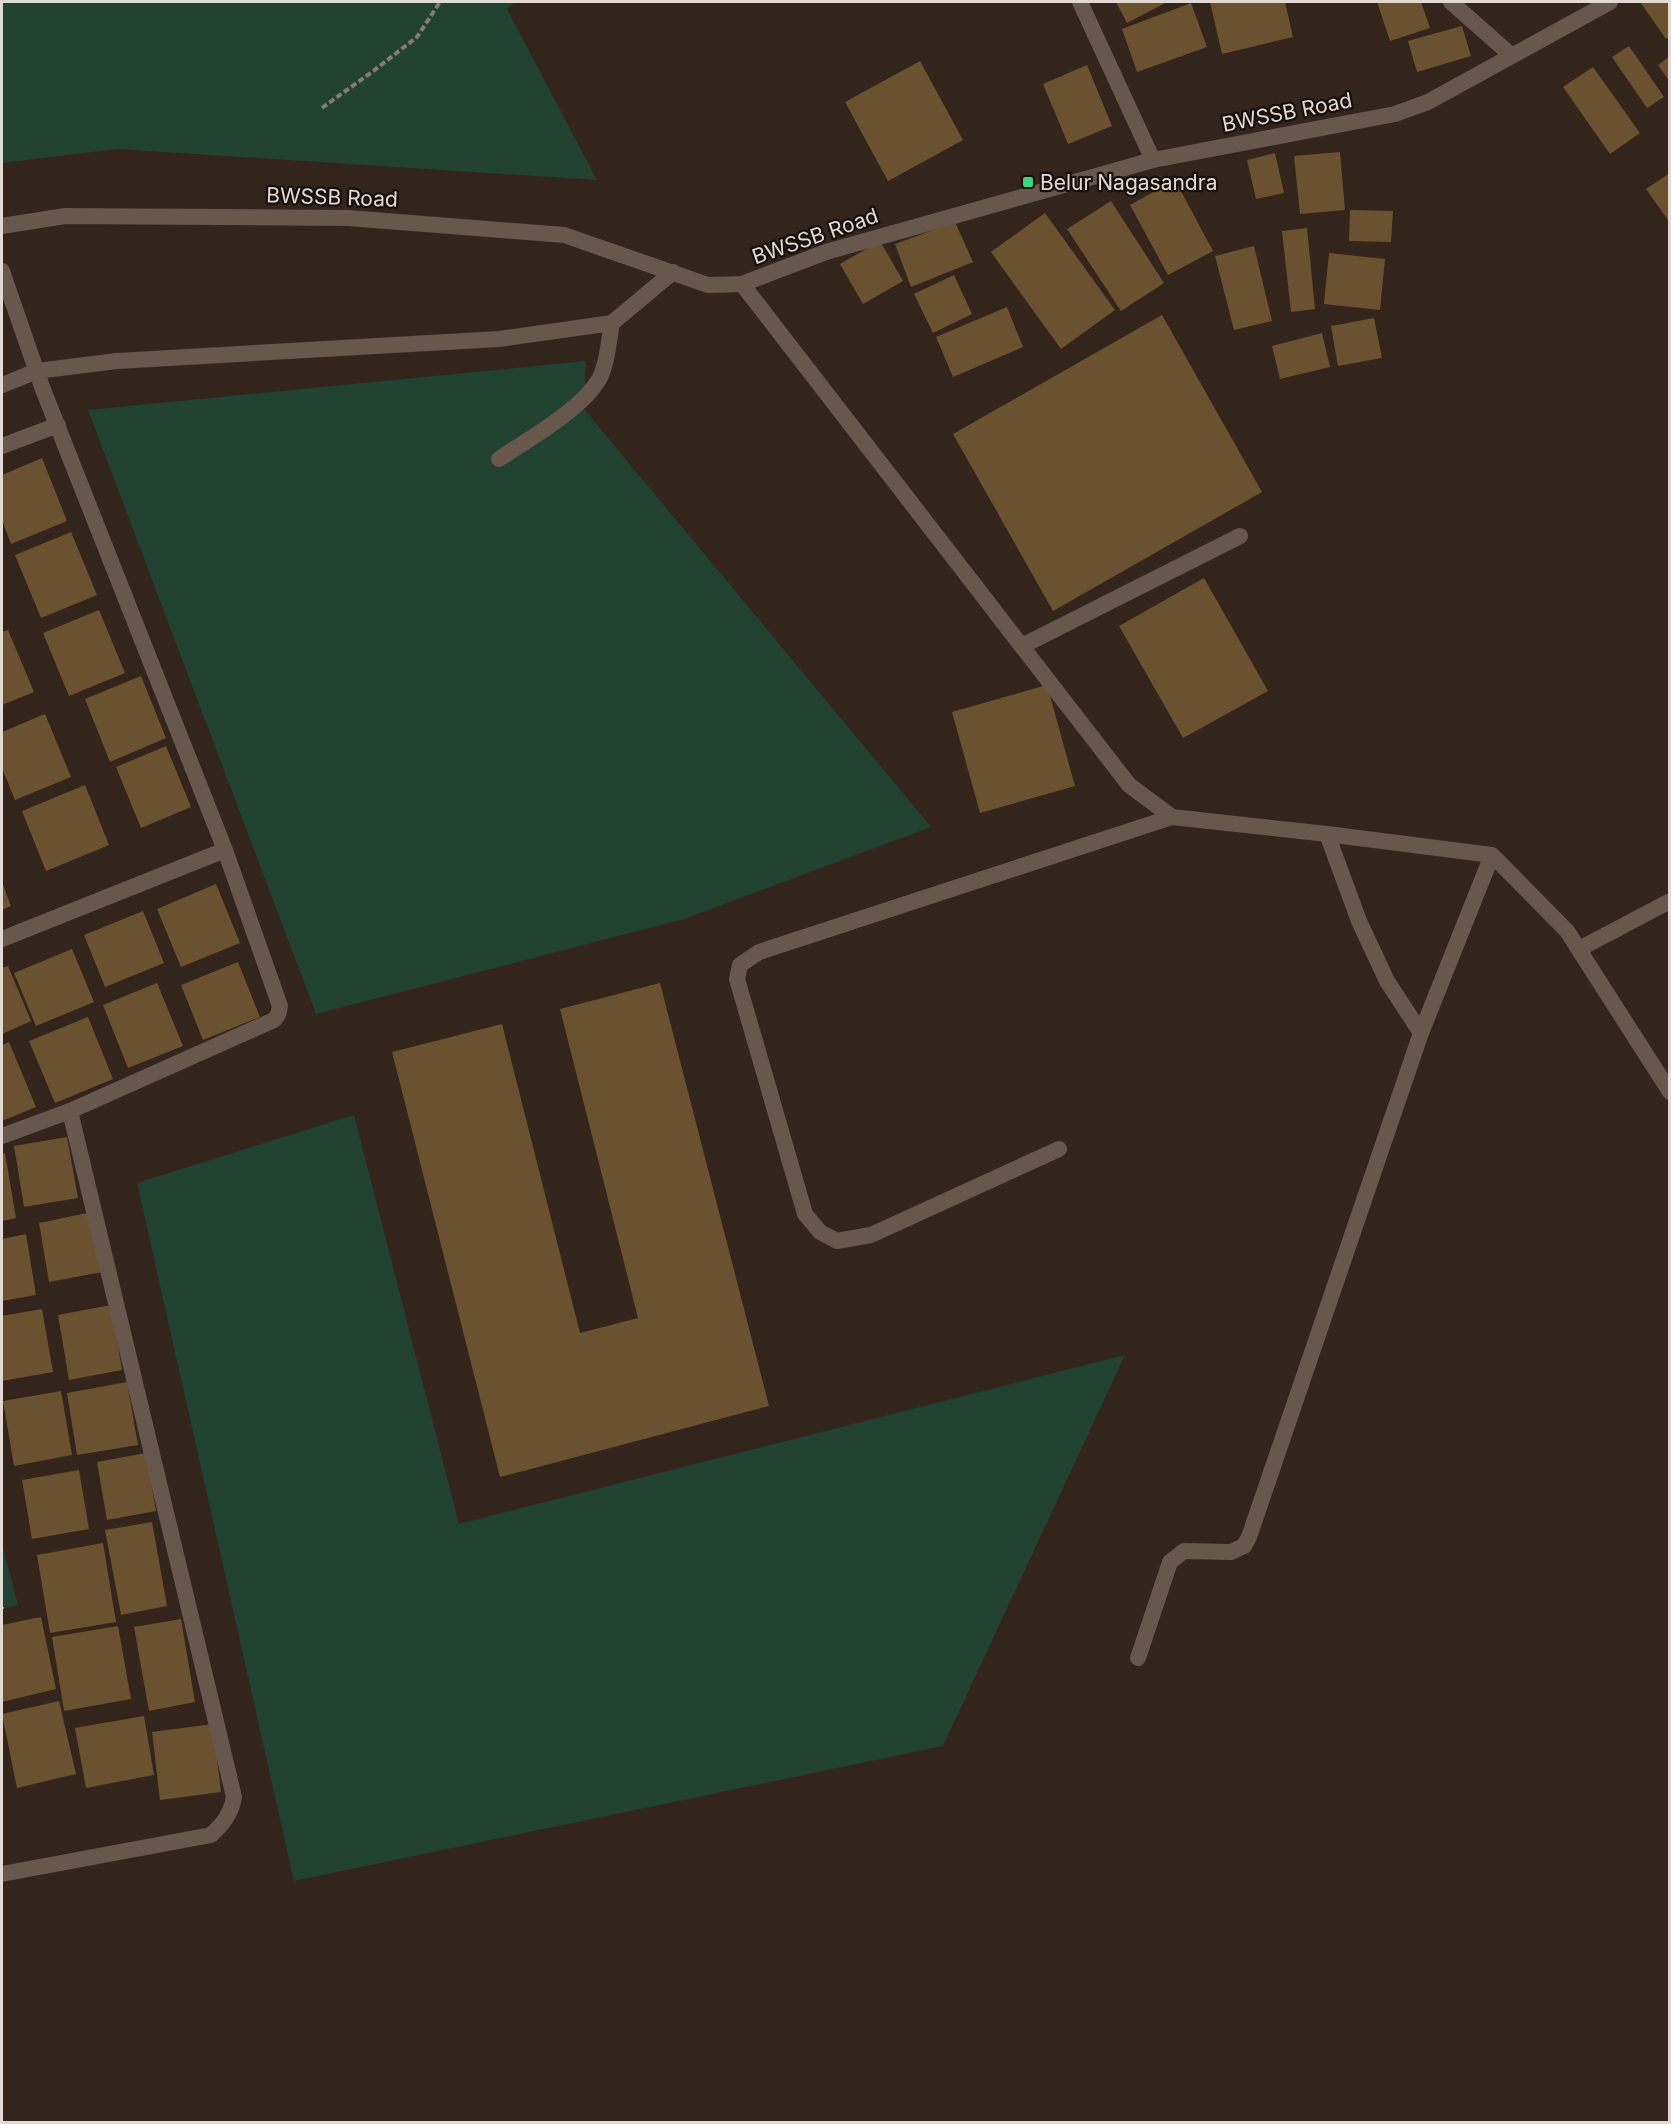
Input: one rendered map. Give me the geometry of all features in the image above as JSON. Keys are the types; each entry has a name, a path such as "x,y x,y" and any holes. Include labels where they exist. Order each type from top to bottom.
{"street":[{"path":"1080,2 1153,160"},
{"path":"1450,2 1512,56"},
{"name":"BWSSB Road","path":"2,226 65,216 348,218 564,235 708,285 742,284 826,252 1153,160 1395,114 1428,102 1610,2"},
{"path":"2,271 37,371 225,850 280,1006 278,1016 274,1020 70,1111 2,1136"},
{"path":"2,385 37,371 117,361 499,339 612,323 673,272"},
{"path":"742,284 1129,785 1172,817"},
{"path":"499,459 567,412 590,393 602,373 612,323"},
{"path":"2,446 58,425"},
{"path":"1022,646 1240,536"},
{"path":"1059,1149 871,1235 837,1241 820,1232 805,1214 737,979 740,965 759,952 1172,817 1492,855 1567,931 1670,1092"},
{"path":"1327,834 1359,921 1387,981 1421,1033"},
{"path":"2,939 225,850"},
{"path":"1138,1658 1170,1562 1184,1551 1231,1552 1244,1546 1249,1537 1421,1033 1492,855"},
{"path":"1579,949 1670,901"},
{"path":"2,1874 211,1835 223,1824 231,1811 234,1797 70,1111"}],"path":[{"path":"322,108 417,37 440,2"}],"green space":[{"path":"2,2 516,2 507,9 597,180 117,149 2,163"},
{"path":"586,361 584,409 931,827 684,919 316,1014 88,410"},
{"path":"354,1115 459,1524 1125,1355 943,1746 294,1881 137,1183"},
{"path":"2,1543 18,1605 2,1609"}],"building":[{"path":"1116,2 1167,2 1127,23"},
{"path":"1210,2 1285,2 1293,37 1222,54"},
{"path":"1377,2 1421,2 1430,28 1390,41"},
{"path":"1640,2 1670,2 1670,37 1666,39"},
{"path":"1191,3 1207,47 1137,72 1122,29"},
{"path":"1462,26 1471,56 1417,72 1408,41"},
{"path":"1629,46 1664,97 1647,108 1612,57"},
{"path":"1670,56 1670,82 1658,65"},
{"path":"920,61 963,140 888,181 845,102"},
{"path":"1087,65 1112,126 1068,144 1043,84"},
{"path":"1593,67 1640,133 1610,154 1563,87"},
{"path":"1340,152 1345,210 1300,214 1294,156"},
{"path":"1275,153 1284,193 1256,199 1247,160"},
{"path":"1670,173 1670,223 1646,189"},
{"path":"1175,180 1213,251 1168,275 1130,205"},
{"path":"1111,201 1164,283 1121,311 1067,229"},
{"path":"1350,210 1393,211 1391,242 1349,241"},
{"path":"1045,213 1115,310 1061,349 991,252"},
{"path":"955,222 973,262 911,287 895,244"},
{"path":"1307,228 1315,309 1291,312 1282,231"},
{"path":"880,241 903,281 863,304 840,264"},
{"path":"1254,246 1272,321 1234,330 1215,256"},
{"path":"1329,253 1385,259 1380,310 1324,304"},
{"path":"954,275 972,314 933,333 914,294"},
{"path":"1007,307 1023,347 953,377 936,337"},
{"path":"1162,315 1262,492 1053,611 953,434"},
{"path":"1374,318 1382,358 1338,366 1331,326"},
{"path":"1322,333 1330,367 1280,379 1272,346"},
{"path":"42,458 67,521 11,544 2,520 2,475"},
{"path":"71,532 97,595 41,618 15,555"},
{"path":"1204,578 1268,691 1183,738 1119,626"},
{"path":"99,610 125,673 69,696 43,633"},
{"path":"8,630 34,692 2,705 2,632"},
{"path":"141,676 166,738 110,762 85,699"},
{"path":"1047,685 1075,786 980,813 952,712"},
{"path":"45,714 71,777 15,800 2,768 2,732"},
{"path":"166,746 191,807 141,828 116,767"},
{"path":"85,785 109,845 46,871 22,811"},
{"path":"2,882 11,906 2,910"},
{"path":"216,884 240,943 181,967 157,909"},
{"path":"143,911 164,963 105,987 84,935"},
{"path":"72,949 94,1002 36,1026 14,973"},
{"path":"238,962 260,1017 203,1040 181,985"},
{"path":"8,966 31,1021 2,1034 2,968"},
{"path":"157,983 183,1046 128,1068 103,1005"},
{"path":"660,983 769,1406 500,1477 392,1052 502,1024 580,1333 638,1318 560,1009"},
{"path":"88,1017 113,1079 55,1103 29,1041"},
{"path":"9,1042 36,1107 2,1121 2,1045"},
{"path":"67,1137 78,1198 24,1207 14,1146"},
{"path":"5,1153 16,1218 2,1221 2,1154"},
{"path":"92,1212 102,1272 49,1282 39,1223"},
{"path":"26,1234 36,1295 2,1301 2,1239"},
{"path":"111,1305 122,1370 69,1380 58,1315"},
{"path":"42,1309 53,1372 2,1381 2,1316"},
{"path":"127,1382 138,1445 77,1455 67,1393"},
{"path":"61,1391 72,1455 14,1466 3,1401"},
{"path":"146,1453 156,1511 107,1520 97,1462"},
{"path":"79,1470 89,1529 32,1539 22,1480"},
{"path":"152,1522 167,1606 121,1615 105,1530"},
{"path":"103,1543 116,1622 50,1633 37,1555"},
{"path":"41,1617 56,1689 2,1702 2,1625"},
{"path":"181,1619 195,1702 149,1711 134,1627"},
{"path":"118,1626 131,1699 64,1711 52,1637"},
{"path":"59,1701 76,1774 17,1788 2,1714"},
{"path":"144,1716 154,1775 86,1788 75,1728"},
{"path":"213,1724 221,1792 160,1800 152,1732"}],"place":[{"name":"Belur Nagasandra","path":"1028,182"}]}
